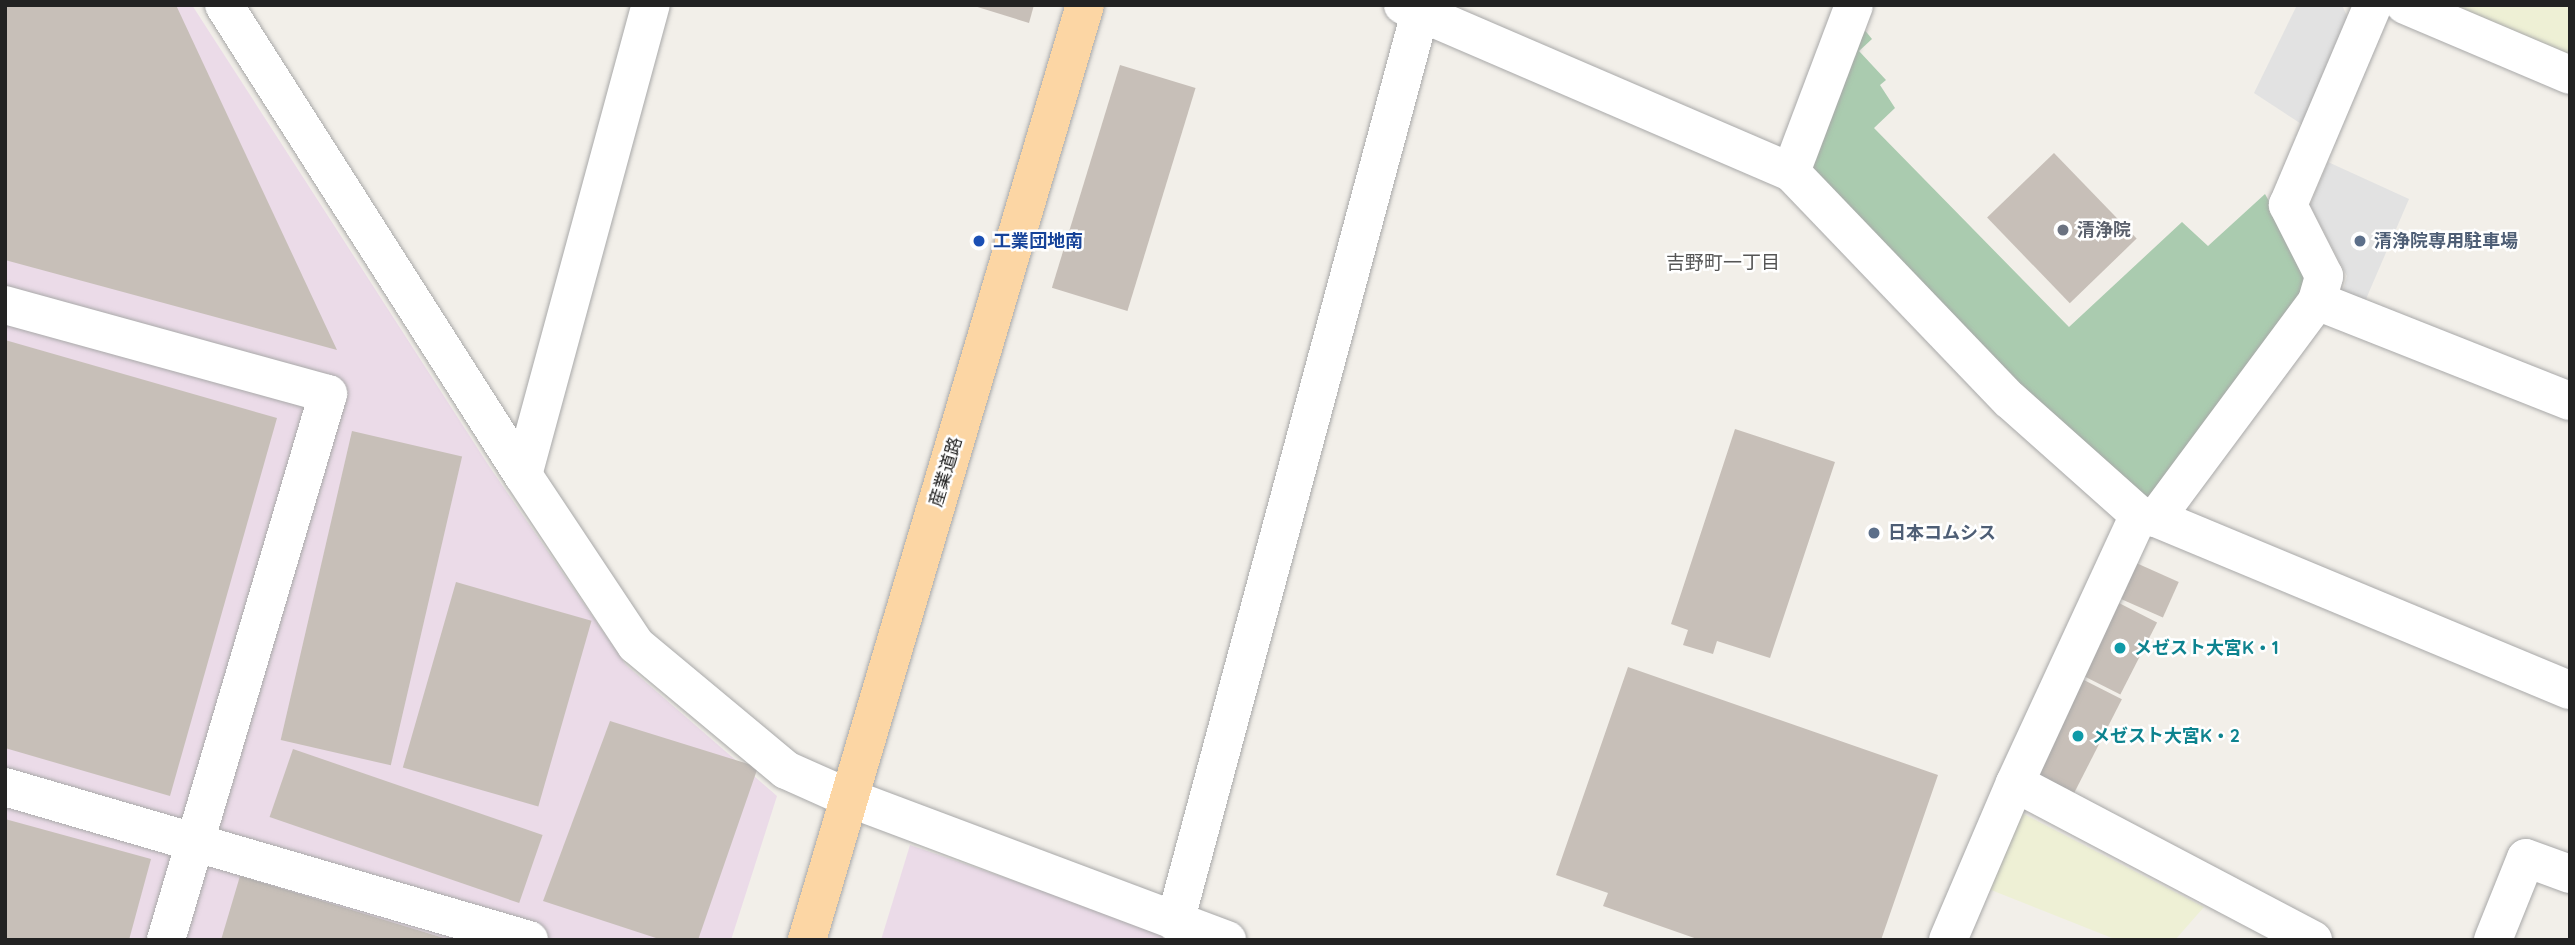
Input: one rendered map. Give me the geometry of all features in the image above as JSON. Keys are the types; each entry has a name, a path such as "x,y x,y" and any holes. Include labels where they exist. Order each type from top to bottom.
{"main road":[{"name":"産業道路","path":"807,940 1085,5"}],"street":[{"path":"224,5 523,475 636,645 786,770 849,799 1227,940"},
{"path":"523,475 651,5"},
{"path":"1791,172 1854,5"},
{"path":"1948,940 2015,783 2148,516 2317,301 2324,276 2288,205 2373,5"},
{"path":"2405,5 2570,75"},
{"path":"1175,922 1415,8 1791,172 2010,400 2148,516 2570,690"},
{"path":"2317,301 2570,401"},
{"path":"5,304 328,394 166,940"},
{"path":"2015,783 2313,940"},
{"path":"5,787 529,940"},
{"path":"2493,940 2526,858 2570,874"}],"shaded area":[{"path":"5,5 192,5 489,466 626,665 777,796 731,940 5,940"},
{"path":"2297,5 2342,5 2349,21 2306,127 2254,93"},
{"name":"清浄院専用駐車場","path":"2328,162 2409,199 2363,306 2341,298 2347,276 2310,205"},
{"path":"910,845 1185,940 881,940"}],"green space":[{"path":"2436,5 2570,5 2570,61"},
{"path":"1854,17 1872,39 1859,51 1886,80 1880,85 1895,108 1874,128 2069,327 2182,222 2208,246 2265,194 2304,265 2307,289 2153,495 2132,499 1800,164"},
{"path":"2018,811 2204,907 2175,940 2117,940 1981,886"}],"building":[{"path":"5,5 176,5 337,350 5,260"},
{"path":"971,5 1034,5 1029,23"},
{"path":"1120,65 1196,88 1127,311 1052,288"},
{"path":"2054,153 2137,239 2070,303 1987,218"},
{"path":"5,340 277,418 170,796 5,748"},
{"path":"1735,429 1835,462 1770,658 1717,641 1713,654 1683,645 1688,630 1671,624"},
{"path":"352,431 462,456 391,765 281,740"},
{"path":"2134,562 2179,582 2163,618 2118,598"},
{"path":"456,582 592,621 538,806 403,768"},
{"name":"メゼスト大宮K・1","path":"2117,602 2157,622 2120,695 2080,674"},
{"path":"1628,667 1938,775 1881,940 1700,940 1603,906 1608,893 1556,875"},
{"name":"メゼスト大宮K・2","path":"2080,678 2122,699 2074,794 2032,772"},
{"path":"610,721 758,767 698,940 662,940 543,901"},
{"path":"293,749 543,835 519,903 270,817"},
{"path":"5,819 151,859 129,940 5,940"},
{"path":"240,876 447,939 221,940"}],"place":[{"name":"清浄院","path":"2063,230"},
{"name":"工業団地南","path":"979,241"},
{"name":"清浄院専用駐車場","path":"2360,241"},
{"name":"日本コムシス","path":"1874,533"},
{"name":"メゼスト大宮K・1","path":"2120,648"},
{"name":"メゼスト大宮K・2","path":"2078,736"}],"district":[{"name":"吉野町一丁目","path":"1723,263"}]}
